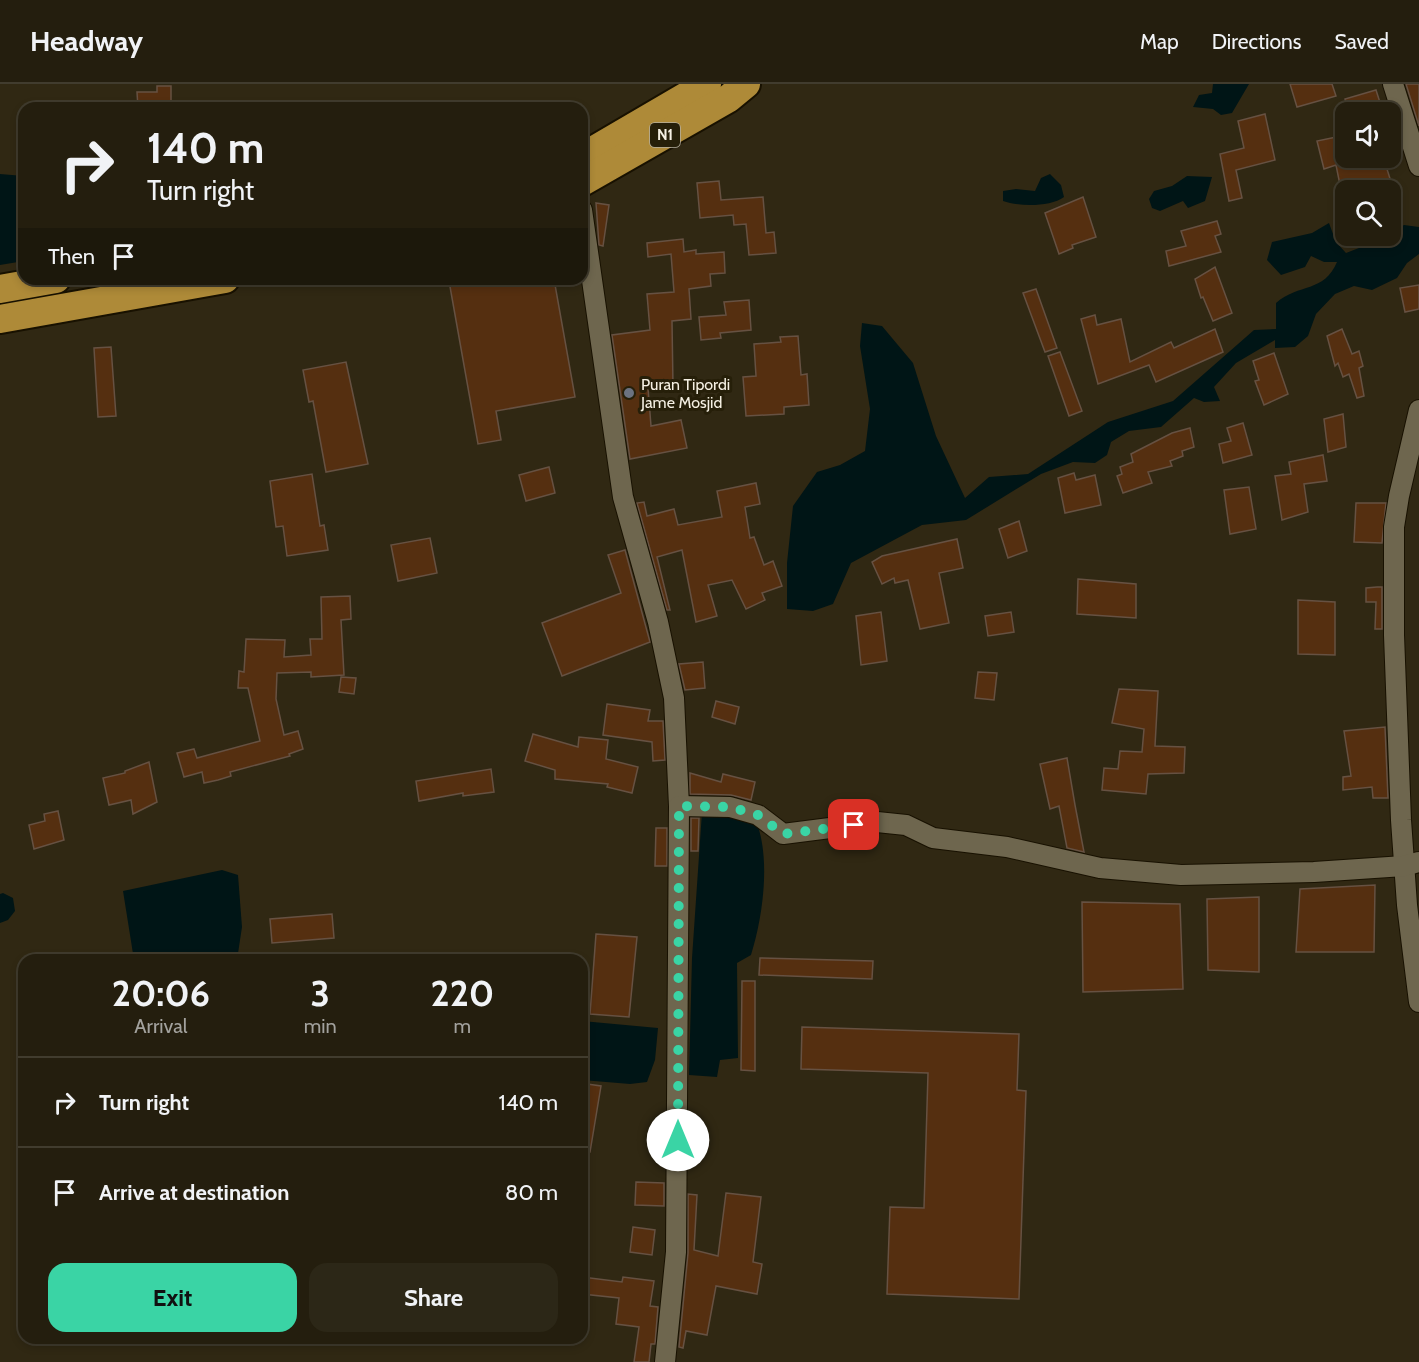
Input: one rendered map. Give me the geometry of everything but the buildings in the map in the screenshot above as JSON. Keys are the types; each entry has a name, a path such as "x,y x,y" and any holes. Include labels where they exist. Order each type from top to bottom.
{"highway":[{"name":"N1","path":"588,167 707,84"},
{"name":"N1","path":"588,168 729,98 746,84"},
{"path":"0,289 22,285"},
{"path":"0,319 191,285"}],"street":[{"path":"1393,84 1419,166"},
{"path":"588,252 623,497 657,622 674,698 679,806 676,1252 665,1362"},
{"path":"1419,410 1394,527 1395,725 1412,864 1419,1002"},
{"path":"679,806 730,807 758,815 783,834 877,822 906,825 933,838 1007,847 1100,868 1181,875 1314,872 1412,864"}],"shaded area":[{"path":"1213,84 1249,84 1232,113 1221,115 1213,109 1193,107 1199,95 1212,93"},
{"path":"0,174 18,176 18,262 0,265"},
{"path":"1050,174 1061,185 1064,197 1051,203 1035,205 1003,201 1003,191 1016,189 1035,191 1041,178"},
{"path":"1187,176 1212,177 1205,201 1188,208 1183,201 1160,211 1152,208 1149,199 1154,191 1172,186"},
{"path":"1329,223 1335,246 1340,246 1346,253 1364,246 1401,246 1401,227 1404,225 1419,227 1419,254 1407,263 1397,278 1372,290 1354,286 1335,294 1316,314 1308,336 1295,347 1275,348 1275,340 1236,363 1214,387 1220,401 1204,402 1194,398 1161,427 1129,431 1111,442 1107,455 1095,463 1073,462 1041,474 966,520 922,525 851,563 833,604 813,611 787,609 787,563 793,506 817,472 840,465 865,451 870,409 860,346 862,323 882,326 913,363 936,436 965,498 989,477 1028,474 1108,422 1173,401 1254,330 1276,329 1276,303 1325,279 1337,262 1324,262 1311,256 1305,267 1281,275 1267,260 1272,242 1312,233"},
{"path":"702,812 756,821 763,852 764,888 759,923 751,955 737,963 738,1058 720,1060 717,1077 689,1075 692,958"},
{"path":"222,870 238,875 242,927 238,954 133,954 123,891"},
{"path":"3,893 13,898 15,911 8,920 0,923 0,894"},
{"path":"588,1022 658,1028 655,1060 647,1082 630,1084 588,1080"}],"place":[{"name":"Puran Tipordi Jame Mosjid","path":"629,393"}],"route":[{"path":"678,1140 676,931 679,806 730,807 758,815 783,834 854,825"}]}
